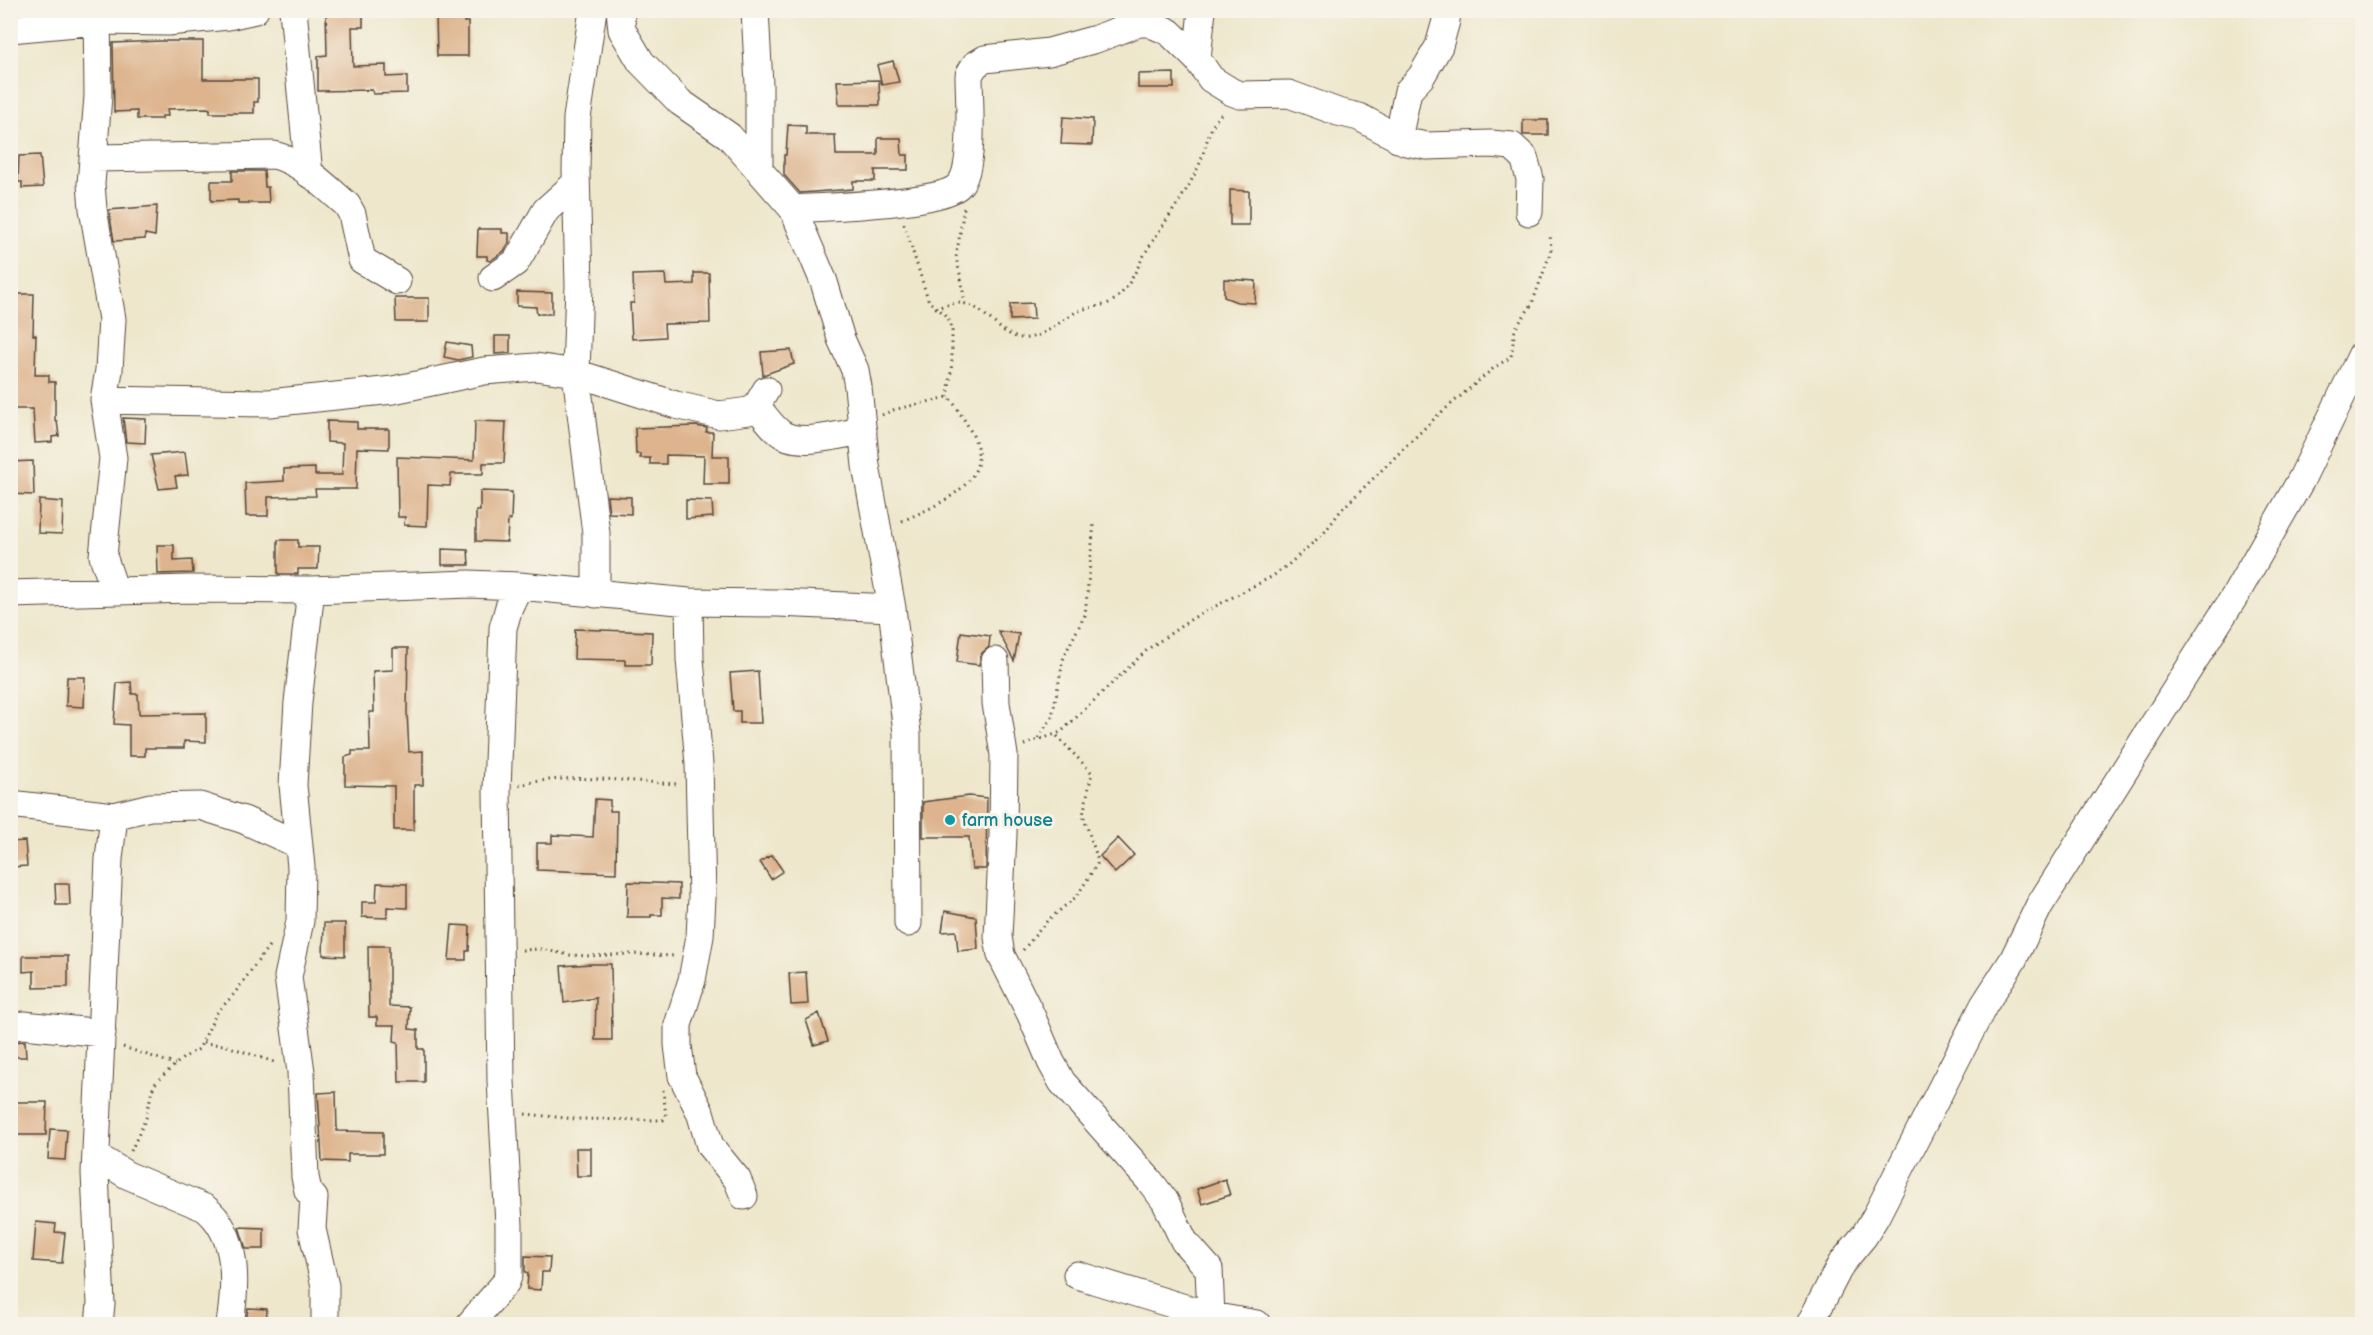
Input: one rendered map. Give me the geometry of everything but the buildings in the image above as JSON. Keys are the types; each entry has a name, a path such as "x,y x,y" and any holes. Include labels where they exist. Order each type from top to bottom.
{"street":[{"path":"10,29 97,16 168,22 228,16 255,10"},
{"path":"293,10 309,174"},
{"path":"593,10 577,118 579,285 576,373 597,533 596,594"},
{"path":"620,10 622,30 641,62 680,102 729,136 793,209 825,282 841,339 855,370 866,466 892,608 907,733 908,923"},
{"path":"755,10 759,85 759,169"},
{"path":"1197,59 1202,10"},
{"path":"1398,139 1408,91 1421,77 1439,46 1447,10"},
{"path":"97,16 98,96 91,184 93,209 112,319 109,370 104,400 113,458 103,556 115,591"},
{"path":"793,209 896,201 946,193 961,184 969,161 969,75 975,65 985,59 1049,52 1144,23 1169,32 1197,59 1211,79 1240,95 1289,94 1338,112 1359,117 1398,139 1427,146 1491,144 1512,146 1524,157 1530,179 1529,212"},
{"path":"94,158 274,155 288,159 350,209 362,260 397,281"},
{"path":"492,278 516,262 546,210 576,183"},
{"path":"1810,1324 1841,1264 1864,1236 1876,1216 1979,1015 2013,960 2039,906 2236,594 2295,491 2362,354"},
{"path":"104,400 269,404 393,390 484,371 536,367 576,373 676,405 718,414 741,413 761,398 778,431 795,439 809,440 862,429"},
{"path":"10,594 311,590 469,584 519,586 688,602 892,608"},
{"path":"470,1324 506,1282 509,1274 509,1225 502,1112 497,790 503,628 509,607 519,586"},
{"path":"311,590 298,702 293,785 301,867 300,911 288,977 301,1072 305,1177 308,1191 313,1195 314,1201 312,1229 325,1286 325,1324"},
{"path":"688,602 699,784 702,898 700,936 678,1025 678,1044 682,1076 700,1112 710,1146 737,1179 744,1196"},
{"path":"995,661 996,704 1004,755 998,937 1001,955 1062,1082 1149,1180 1165,1201 1184,1241 1209,1269 1211,1316"},
{"path":"10,804 114,816 150,807 200,806 244,820 297,844"},
{"path":"99,1324 96,1156 109,859 114,816"},
{"path":"10,1027 24,1025 101,1040"},
{"path":"96,1156 122,1172 205,1208 216,1217 223,1228 233,1265 235,1293 230,1324"},
{"path":"1077,1275 1211,1316 1257,1324"}],"path":[{"path":"934,308 965,303 981,312 1002,330 1021,338 1046,332 1080,310 1114,301 1183,196 1199,165 1208,135 1215,122 1228,108 1250,94"},
{"path":"961,184 964,213 956,258 962,278 965,303"},
{"path":"896,201 925,293 934,308 946,315 951,331 952,362 948,397"},
{"path":"1004,755 1037,740 1056,735 1148,649 1194,618 1274,576 1307,549 1388,462 1437,416 1495,368 1512,357 1515,329 1532,304 1551,251 1550,233"},
{"path":"862,429 893,410 948,397"},
{"path":"879,532 940,504 958,490 975,472 979,454 976,442 954,402 948,397"},
{"path":"1037,740 1052,717 1064,656 1084,615 1095,523"},
{"path":"1009,972 1035,934 1077,896 1097,864 1097,857 1083,815 1092,773 1056,735"},
{"path":"497,790 534,781 561,780 699,784"},
{"path":"122,1172 146,1118 152,1090 175,1064 196,1052 216,1014 234,994 269,946 277,940 295,938"},
{"path":"499,963 521,951 530,949 570,955 631,954 696,957"},
{"path":"101,1040 175,1064"},
{"path":"202,1043 233,1048 301,1072"},
{"path":"502,1112 585,1119 663,1120 666,1116 664,1086 672,1079 682,1076"}],"place":[{"name":"farm house","path":"950,820"}]}
